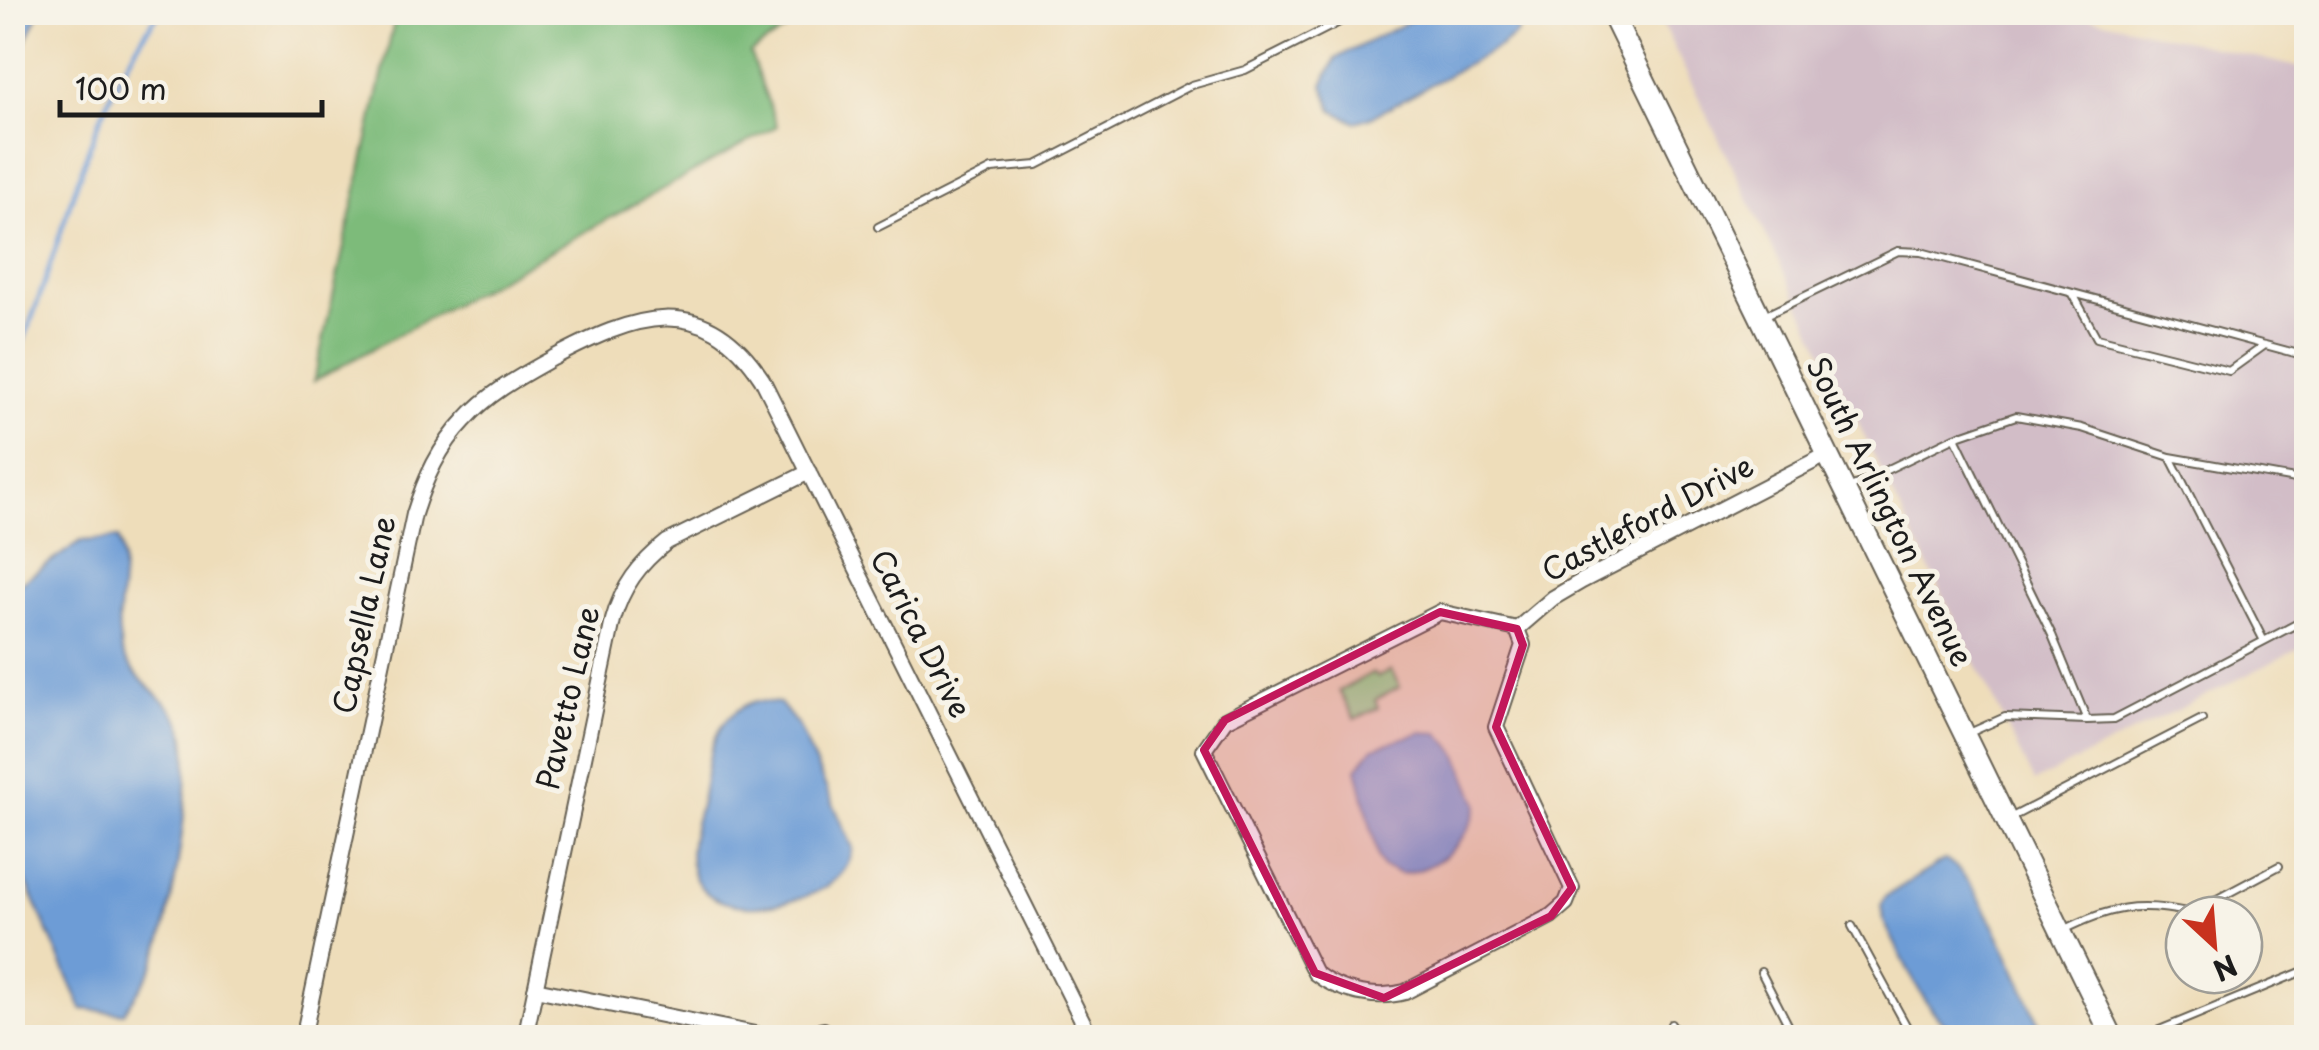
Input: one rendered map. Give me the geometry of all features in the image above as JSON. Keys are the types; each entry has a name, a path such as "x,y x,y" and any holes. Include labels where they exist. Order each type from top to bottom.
{"main road":[{"name":"South Arlington Avenue","path":"1611,12 2113,1038"}],"street":[{"name":"Carica Drive","path":"645,318 696,325 740,351 762,379 1091,1038"},
{"name":"Capsella Lane","path":"303,1038 414,514 430,470 463,421 498,390 613,326 645,318"},
{"name":"Castleford Drive","path":"1518,629 1582,581 1828,454"},
{"name":"Pavetto Lane","path":"524,1038 612,620 626,585 647,558 667,542 808,472"},
{"path":"1440,612 1518,629 1523,645 1496,727 1572,888 1566,902 1551,916 1406,992 1384,998 1328,983 1315,972 1204,750 1224,720 1422,617 1440,612"},
{"path":"535,989 745,1035 776,1038 824,1030"}],"lane":[{"path":"1324,12 1331,27"},
{"path":"878,227 992,169 1037,164 1192,85 1245,70 1358,12"},
{"path":"1761,318 1898,252 1921,252 2306,356"},
{"path":"2072,293 2097,338 2228,371 2266,345"},
{"path":"1846,489 1955,436 2016,416 2082,428 2170,456 2306,481"},
{"path":"1955,436 2052,636 2087,720"},
{"path":"2170,456 2264,641"},
{"path":"1964,735 2005,717 2114,719 2306,620"},
{"path":"2006,820 2202,719"},
{"path":"2061,932 2104,909 2162,906 2191,913 2279,866"},
{"path":"1852,926 1913,1038"},
{"path":"2140,1038 2306,970"},
{"path":"1761,972 1794,1038"},
{"path":"1671,1024 1678,1038"}],"highlighted area":[{"path":"1440,612 1517,629 1523,645 1496,727 1572,888 1551,916 1384,998 1315,973 1204,750 1225,720"}],"shaded area":[{"path":"1657,13 2070,13 2306,69 2306,645 2034,782"}],"green space":[{"path":"396,12 812,13 750,53 777,126 314,381"},
{"path":"1391,670 1400,687 1375,700 1378,708 1355,719 1339,691 1372,673 1378,677"}],"water":[{"path":"12,13 39,13 13,70"},
{"path":"1425,13 1520,13 1522,20 1516,34 1501,46 1373,116 1356,122 1333,111 1323,85 1335,59"},
{"path":"118,538 123,566 119,623 122,651 133,670 180,721 187,770 181,844 167,918 152,968 124,1013 82,1009 13,852 13,588 81,541"},
{"path":"756,701 780,703 799,727 853,848 841,874 819,891 786,902 752,906 720,901 707,893 697,881 690,856 716,736 731,715"},
{"path":"1422,732 1439,733 1457,753 1478,804 1468,830 1451,851 1428,866 1401,874 1383,867 1378,858 1357,768 1373,748"},
{"path":"1944,860 1969,883 1998,933 2040,1025 2038,1037 1982,1037 1951,1028 1932,1009 1913,979 1883,920 1881,904 1885,897"}],"waterway":[{"path":"12,367 111,94 160,12"}]}
